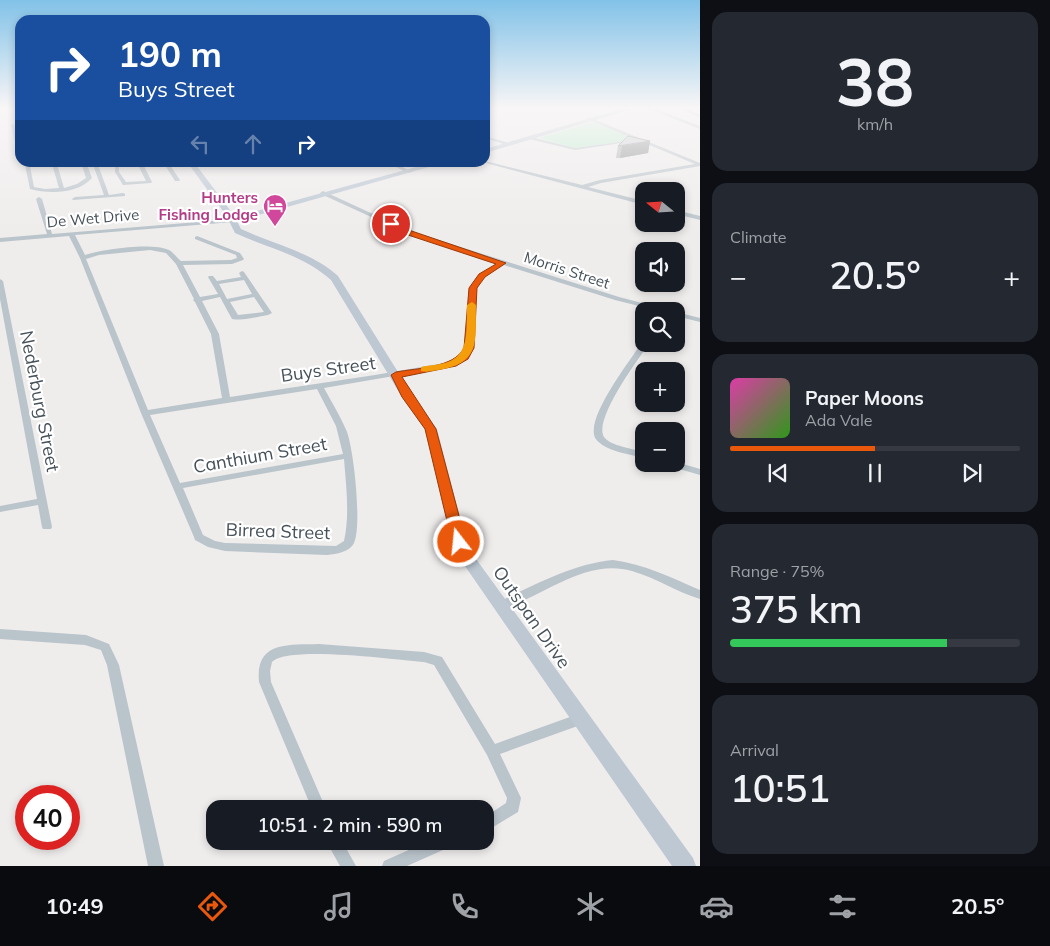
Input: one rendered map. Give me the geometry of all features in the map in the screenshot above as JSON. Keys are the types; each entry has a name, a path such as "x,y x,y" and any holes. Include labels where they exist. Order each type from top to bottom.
{"street":[{"path":"569,147 575,149 585,147"},
{"path":"660,147 700,165"},
{"path":"490,164 635,201"},
{"path":"582,187 600,182 700,165"},
{"path":"26,167 31,187 40,190 79,187 89,180 85,167"},
{"path":"55,167 62,189"},
{"path":"96,167 108,196"},
{"path":"118,167 117,172 124,184 149,182 140,167"},
{"path":"169,167 177,180"},
{"name":"Outspan Drive","path":"194,167 240,232 303,255 330,273 396,375 408,397 431,429 461,549 685,866"},
{"path":"399,167 408,171"},
{"name":"De Wet Drive","path":"408,171 418,167"},
{"name":"De Wet Drive","path":"0,240 232,219 424,167"},
{"name":"Morris Street","path":"325,194 408,232 617,300 635,304"},
{"path":"75,199 123,195"},
{"path":"39,199 50,236"},
{"path":"685,214 700,218"},
{"name":"Birrea Street","path":"71,234 84,257 145,413 179,486 199,537 212,544 226,547 338,550 346,547 352,538 347,456 343,434 320,387"},
{"path":"179,263 232,262 241,258 238,254 197,238"},
{"path":"84,257 159,248 168,252 179,263 196,300 217,338 226,399"},
{"name":"Buys Street","path":"145,413 226,399 396,375 452,364 465,357 469,348 473,288 482,276 502,263"},
{"path":"244,276 268,312 266,315 238,318 224,298 213,280 244,276"},
{"name":"Nederburg Street","path":"0,282 47,527"},
{"path":"196,300 256,295"},
{"path":"685,316 700,320"},
{"path":"635,452 608,445 603,442 598,432 601,414 640,352"},
{"name":"Canthium Street","path":"179,486 347,456"},
{"path":"685,468 700,472"},
{"path":"0,509 42,501"},
{"path":"502,605 576,573 614,564 628,567 700,595"},
{"path":"0,634 86,640 105,646 113,665 156,866"},
{"path":"315,800 265,682 266,662 270,656 280,651 301,649 436,660 444,668 492,751 512,791 513,807 494,820"},
{"path":"492,751 581,719"},
{"path":"339,850 349,866"},
{"path":"389,866 426,850"}],"slow traffic":[{"path":"424,369 452,364 465,357 469,348 472,305"}],"place":[{"name":"Hunters Fishing Lodge","path":"275,227"}],"route":[{"path":"391,224 408,232 502,263 476,281 473,288 469,348 465,357 452,364 396,375 408,397 431,429 459,542"}]}
